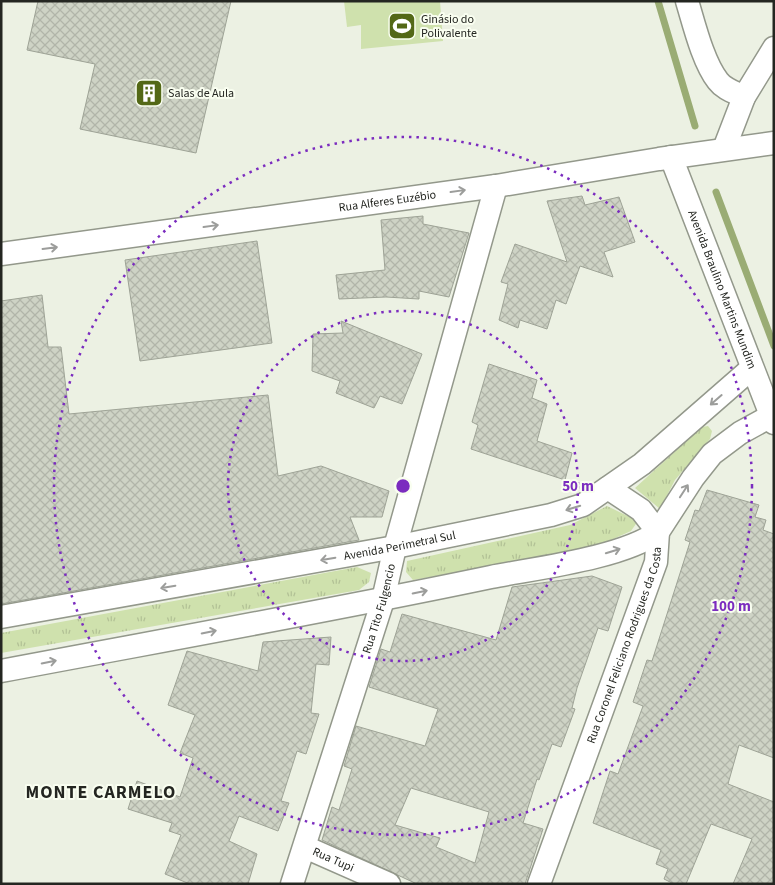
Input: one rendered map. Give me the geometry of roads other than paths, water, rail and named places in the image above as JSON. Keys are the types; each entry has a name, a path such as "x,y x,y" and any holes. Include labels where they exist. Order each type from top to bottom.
{"street":[{"path":"687,1 708,65 718,81 727,89 744,96"},
{"path":"724,149 744,96 774,48"},
{"name":"Rua Alferes Euzébio","path":"1,254 496,186 671,157 774,143"},
{"name":"Avenida Braulino Martins Mundim","path":"671,157 772,419"},
{"name":"Rua Tito Fulgencio","path":"292,884 383,600 394,547 496,186"},
{"name":"Avenida Perimetral Sul","path":"1,617 394,547 551,515 583,505 642,464 752,368"},
{"name":"Rua Coronel Feliciano Rodrigues da Costa","path":"539,884 656,562 658,532 693,478 712,454 740,433 772,419"},
{"path":"1,671 383,600 603,554 646,541 658,532 641,510 608,488"},
{"name":"Rua Tupi","path":"305,847 389,884"}],"waterway":[{"path":"658,1 695,126"},
{"path":"716,192 774,346"}],"place":[{"name":"Ginásio do Polivalente","path":"402,26"},
{"name":"Salas de Aula","path":"149,93"}],"district":[{"name":"MONTE CARMELO","path":"101,792"}]}
